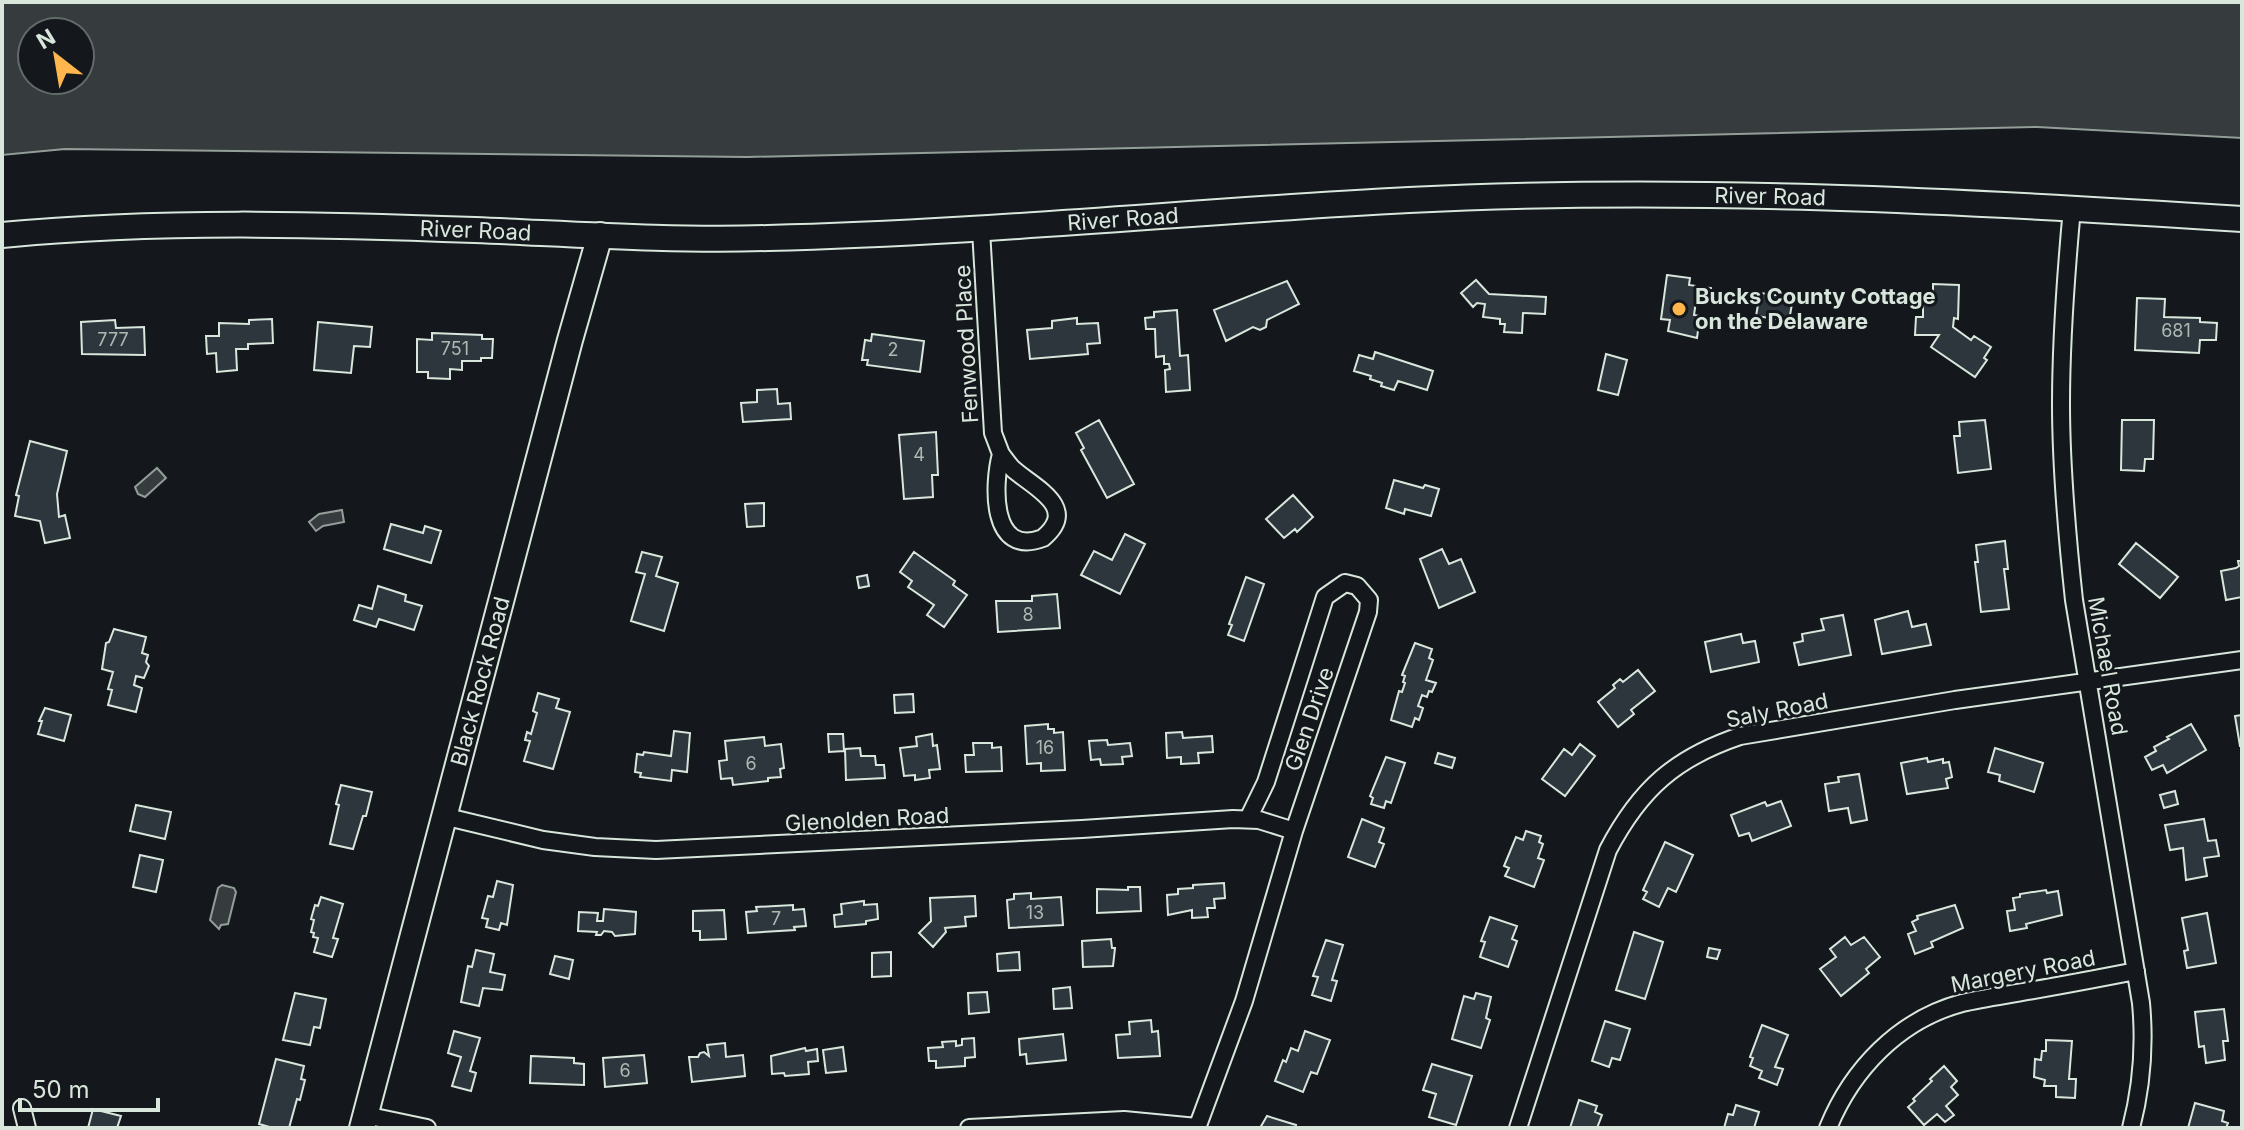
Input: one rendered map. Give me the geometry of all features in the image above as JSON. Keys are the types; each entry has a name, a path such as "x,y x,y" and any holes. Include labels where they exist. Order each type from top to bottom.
{"main road":[{"name":"River Road","path":"2,235 132,227 240,226 756,239 877,236 1409,200 1570,195 1881,200 2242,219"},
{"name":"Black Rock Road","path":"363,1122 600,235"}],"street":[{"name":"Michael Road","path":"2072,208 2064,306 2063,469 2074,600 2141,1003 2144,1049 2141,1083 2131,1128"},
{"name":"Fenwood Place","path":"981,230 993,433 1001,454 1012,468 1048,494 1054,504 1054,525 1043,538 1025,541 1015,538 1003,525 995,489 1001,454"},
{"name":"Glen Drive","path":"1197,1128 1244,1001 1294,831 1368,612 1369,600 1351,583 1331,591 1320,607 1271,768 1248,819"},
{"name":"Saly Road","path":"1518,1128 1608,850 1639,799 1685,760 1711,746 1740,736 2242,660"},
{"name":"Glenolden Road","path":"443,816 543,840 656,850 1248,819 1294,831"},
{"name":"Margery Road","path":"1828,1128 1851,1083 1870,1059 1917,1022 1964,1003 2136,971"},
{"path":"22,1108 27,1128"},
{"path":"969,1128 1124,1120 1197,1128"},
{"path":"363,1122 427,1128"}],"shaded area":[{"path":"2,2 2242,2 2242,138 2037,127 747,157 65,149 2,155"},
{"path":"157,468 166,478 145,497 138,494 135,487"},
{"path":"342,510 344,522 323,526 316,531 309,522 319,514"},
{"path":"222,885 234,888 236,892 228,924 221,925 219,929 210,920 218,888"}],"building":[{"name":"Bucks County Cottage on the Delaware","path":"1667,275 1690,278 1689,285 1711,288 1709,303 1696,301 1694,315 1700,316 1697,338 1668,331 1670,320 1661,319"},
{"path":"1476,280 1489,294 1546,297 1545,314 1523,313 1522,333 1504,332 1505,324 1500,324 1500,319 1483,317 1485,304 1477,303 1473,307 1461,293"},
{"path":"1287,281 1299,304 1267,320 1266,327 1260,330 1253,327 1226,341 1214,310"},
{"path":"1933,284 1959,285 1958,319 1954,318 1953,327 1971,340 1974,336 1991,347 1984,358 1987,360 1975,377 1931,347 1939,335 1915,335 1916,317 1923,317 1923,304 1933,305"},
{"path":"1760,293 1793,298 1789,321 1756,316"},
{"path":"2137,298 2165,299 2164,317 2200,318 2200,322 2217,323 2216,340 2200,340 2199,353 2135,350"},
{"path":"1177,310 1180,356 1188,355 1190,390 1166,392 1165,370 1170,369 1169,364 1164,364 1164,356 1156,357 1155,329 1146,329 1145,318 1154,317 1154,312"},
{"path":"1077,318 1077,324 1098,323 1100,343 1087,344 1088,354 1030,359 1027,330 1052,328 1052,321"},
{"path":"272,319 273,343 248,344 248,349 236,349 237,370 217,372 216,353 207,354 206,336 219,336 219,323 249,324 249,320"},
{"path":"115,320 116,328 144,327 145,355 82,354 81,322"},
{"path":"318,322 372,327 370,347 354,346 351,373 314,370"},
{"path":"432,333 482,335 482,339 493,339 492,358 462,361 462,370 450,369 450,379 428,378 428,372 417,372 417,339 432,340"},
{"path":"872,334 924,341 920,372 867,365 868,360 862,360 865,340 871,341"},
{"path":"1375,352 1433,371 1427,390 1398,381 1394,390 1381,386 1382,383 1370,379 1371,376 1354,371 1359,355 1373,359"},
{"path":"1606,354 1627,360 1618,395 1598,390"},
{"path":"777,389 778,404 790,403 791,419 743,422 741,403 757,402 757,390"},
{"path":"1099,420 1134,484 1107,498 1081,450 1084,448 1076,433"},
{"path":"1985,420 1991,469 1958,473 1954,436 1960,436 1959,422"},
{"path":"2122,420 2154,420 2153,459 2145,459 2144,471 2121,470"},
{"path":"936,432 938,475 932,475 933,497 904,499 899,435"},
{"path":"30,441 67,451 57,494 59,517 65,515 70,538 45,543 40,521 15,516 19,496 16,495"},
{"path":"1394,480 1439,489 1431,516 1405,509 1404,514 1386,508"},
{"path":"1293,495 1313,517 1297,532 1295,529 1284,538 1266,519"},
{"path":"764,503 764,526 747,527 745,504"},
{"path":"391,524 423,533 425,526 441,531 431,563 384,549"},
{"path":"1125,534 1145,544 1120,594 1081,575 1094,551 1112,560"},
{"path":"2005,541 2008,569 2004,569 2009,609 1981,612 1976,545"},
{"path":"2136,543 2178,577 2160,598 2119,564"},
{"path":"1442,549 1449,564 1461,559 1475,592 1439,608 1420,559"},
{"path":"642,552 662,557 656,576 678,583 664,631 631,621 645,574 636,572"},
{"path":"914,552 955,581 953,585 967,595 944,627 927,615 934,605 908,587 912,581 900,572"},
{"path":"2238,561 2242,561 2242,597 2226,600 2221,571 2236,568"},
{"path":"867,575 869,586 859,588 857,577"},
{"path":"1246,577 1264,584 1244,641 1228,635"},
{"path":"378,586 406,595 405,601 422,606 414,630 379,619 376,627 354,620 359,605 372,609"},
{"path":"1057,594 1060,628 998,632 996,601 1032,601 1032,596"},
{"path":"1908,611 1912,627 1926,624 1931,645 1882,654 1875,620"},
{"path":"1843,615 1851,655 1799,665 1794,643 1803,641 1802,634 1824,630 1821,619"},
{"path":"114,629 146,637 142,653 148,655 146,662 149,666 144,678 136,676 134,685 142,688 136,712 108,705 113,672 102,669 106,643"},
{"path":"1741,634 1743,643 1755,641 1759,662 1711,672 1705,642"},
{"path":"1415,643 1432,649 1429,658 1433,660 1426,680 1436,683 1427,697 1422,695 1418,706 1423,708 1419,720 1415,718 1412,727 1391,720 1399,691 1402,692 1405,683 1405,676 1402,675"},
{"path":"1638,670 1655,691 1631,710 1634,714 1618,727 1598,702 1615,688 1613,685 1620,679 1623,682"},
{"path":"538,693 559,699 556,708 570,712 553,769 524,761 530,741 525,740 527,732 531,734 537,713 533,711"},
{"path":"913,694 914,712 895,713 894,695"},
{"path":"45,708 71,715 64,741 38,734 42,721 39,721"},
{"path":"2242,715 2242,746 2240,746 2235,716"},
{"path":"1048,724 1048,729 1054,729 1054,733 1063,732 1065,770 1041,771 1041,763 1027,764 1025,726"},
{"path":"2191,724 2206,750 2167,773 2163,765 2152,770 2145,757 2156,751 2154,747 2169,739 2167,737"},
{"path":"674,731 690,733 687,772 672,770 671,781 640,777 641,773 635,772 637,754 643,755 644,752 671,756"},
{"path":"1182,732 1183,738 1212,736 1213,752 1198,753 1199,763 1181,764 1181,757 1167,758 1166,733"},
{"path":"828,734 843,734 844,751 829,752"},
{"path":"932,734 933,746 937,745 940,769 929,770 930,778 915,780 915,775 904,776 900,748 917,746 916,737"},
{"path":"764,737 765,746 781,744 784,768 780,769 781,777 733,785 732,778 721,779 719,761 727,760 725,741"},
{"path":"1107,740 1108,745 1130,743 1132,756 1122,757 1123,764 1101,765 1100,759 1091,760 1089,741"},
{"path":"973,743 992,743 992,748 1001,747 1002,771 966,772 965,755 974,755"},
{"path":"1580,744 1595,756 1565,796 1542,779 1564,749 1572,755"},
{"path":"860,748 861,756 875,756 876,765 884,765 885,778 846,780 845,749"},
{"path":"1995,748 2043,763 2034,792 1999,781 2000,775 1988,772"},
{"path":"1438,753 1455,758 1452,768 1435,763"},
{"path":"1386,757 1405,763 1391,803 1386,801 1384,808 1371,804 1373,798 1370,796"},
{"path":"1927,758 1928,762 1943,759 1943,763 1949,762 1952,777 1946,779 1948,788 1907,794 1901,763"},
{"path":"1859,774 1867,820 1851,823 1848,808 1829,811 1825,784 1839,782 1838,777"},
{"path":"341,785 372,792 353,849 330,844"},
{"path":"2175,791 2178,804 2164,808 2160,795"},
{"path":"1781,801 1791,826 1752,841 1749,833 1739,836 1731,815 1765,802 1767,806"},
{"path":"136,805 171,812 165,839 130,831"},
{"path":"1362,819 1384,828 1379,842 1384,844 1375,867 1348,857"},
{"path":"2204,819 2208,841 2216,840 2219,856 2204,858 2207,876 2186,880 2183,848 2170,850 2165,825"},
{"path":"1526,831 1541,836 1539,842 1543,844 1538,858 1544,860 1534,887 1505,876 1509,868 1504,866 1516,837 1523,840"},
{"path":"1665,842 1693,855 1676,892 1668,888 1659,907 1643,899 1647,892 1643,890"},
{"path":"140,855 163,860 156,892 133,887"},
{"path":"497,881 513,885 507,925 501,923 499,930 486,927 488,919 482,918 488,896 493,897"},
{"path":"1224,883 1225,898 1214,899 1215,908 1207,908 1208,917 1192,918 1192,910 1168,915 1167,895 1178,894 1178,889 1193,888 1193,885"},
{"path":"1128,887 1140,887 1141,911 1097,913 1097,889 1128,890"},
{"path":"2046,890 2047,893 2058,891 2062,915 2010,931 2007,911 2015,910 2013,898"},
{"path":"1031,893 1031,899 1061,897 1063,925 1009,928 1007,900 1014,899 1014,894"},
{"path":"975,896 976,916 965,917 966,926 945,928 946,932 933,947 919,933 931,921 930,898"},
{"path":"321,897 343,904 333,938 338,939 332,957 314,952 318,938 313,937 314,933 311,932 314,920 311,919"},
{"path":"864,901 864,905 877,904 878,919 866,921 866,924 835,927 834,915 842,914 841,904"},
{"path":"793,905 793,910 804,909 806,926 794,927 795,930 748,933 746,912 757,911 756,907"},
{"path":"1955,905 1963,928 1931,942 1933,947 1915,954 1908,934 1916,931 1912,922 1918,919 1917,916"},
{"path":"604,909 636,912 635,934 615,936 612,932 604,931 596,935 597,932 578,931 579,912 598,913 597,921 603,921"},
{"path":"724,910 726,939 700,940 700,931 693,931 693,911"},
{"path":"2207,913 2216,963 2187,968 2184,951 2188,950 2182,918"},
{"path":"1490,917 1517,926 1512,939 1517,941 1508,967 1480,957 1485,942 1481,941"},
{"path":"1634,932 1663,942 1645,999 1616,990"},
{"path":"1845,937 1851,945 1864,937 1880,957 1866,969 1869,973 1841,996 1820,969 1836,957 1830,949"},
{"path":"1111,939 1112,948 1115,948 1113,966 1083,967 1082,941"},
{"path":"1326,940 1343,945 1332,980 1337,981 1331,1001 1312,995 1318,977 1313,976"},
{"path":"1709,948 1720,950 1717,959 1707,957"},
{"path":"476,950 494,954 490,972 505,975 502,990 483,988 479,1006 461,1002 468,966 472,967"},
{"path":"891,952 891,976 872,977 872,953"},
{"path":"1019,952 1020,970 998,971 997,954"},
{"path":"555,956 573,960 569,979 550,974"},
{"path":"1070,987 1072,1008 1054,1009 1053,989"},
{"path":"987,992 989,1012 969,1014 968,993"},
{"path":"295,993 326,999 320,1028 314,1027 310,1045 283,1040"},
{"path":"1476,993 1491,997 1486,1018 1490,1020 1481,1048 1452,1039 1464,996 1474,999"},
{"path":"2224,1009 2228,1041 2223,1041 2225,1060 2206,1063 2204,1046 2199,1047 2195,1012"},
{"path":"1151,1020 1152,1032 1158,1031 1160,1056 1118,1058 1116,1035 1130,1034 1129,1022"},
{"path":"1605,1021 1630,1029 1620,1060 1612,1058 1609,1067 1592,1061"},
{"path":"1762,1025 1788,1035 1775,1067 1783,1069 1777,1085 1759,1078 1762,1071 1750,1066 1753,1058 1750,1057"},
{"path":"454,1031 480,1038 470,1071 476,1073 471,1091 452,1086 461,1057 448,1053"},
{"path":"1305,1031 1330,1040 1317,1074 1311,1072 1303,1092 1275,1081 1291,1048 1298,1051"},
{"path":"1063,1034 1066,1060 1027,1064 1026,1054 1020,1055 1019,1039"},
{"path":"974,1038 975,1057 965,1058 965,1066 936,1068 936,1061 929,1061 928,1048 943,1047 942,1042 956,1041 956,1046 962,1045 962,1039"},
{"path":"2046,1040 2072,1041 2069,1079 2076,1079 2075,1098 2056,1097 2056,1086 2044,1086 2045,1080 2034,1077 2035,1059 2041,1060 2042,1051 2046,1051"},
{"path":"725,1043 726,1057 743,1055 745,1076 692,1082 689,1057 698,1057 704,1052 709,1056 707,1045"},
{"path":"843,1047 846,1071 826,1073 823,1050"},
{"path":"805,1048 806,1051 817,1049 818,1061 808,1062 809,1074 772,1074 771,1056"},
{"path":"644,1055 647,1083 605,1087 603,1058"},
{"path":"531,1056 574,1058 574,1063 584,1064 584,1085 530,1083"},
{"path":"276,1059 304,1066 301,1079 305,1080 289,1128 259,1124"},
{"path":"1432,1064 1472,1076 1456,1125 1429,1117 1436,1094 1423,1090"},
{"path":"1944,1066 1957,1081 1951,1087 1958,1095 1946,1106 1954,1115 1945,1122 1937,1114 1924,1125 1908,1107"},
{"path":"1579,1100 1597,1106 1595,1112 1602,1115 1597,1128 1570,1128"},
{"path":"2195,1103 2224,1111 2222,1121 2228,1123 2226,1128 2188,1128"},
{"path":"1736,1105 1759,1112 1754,1128 1724,1128 1728,1114 1733,1115"},
{"path":"93,1109 121,1116 117,1128 88,1128"},
{"path":"1267,1116 1296,1125 1295,1128 1260,1128"}],"place":[{"name":"Bucks County Cottage on the Delaware","path":"1679,309"}]}
